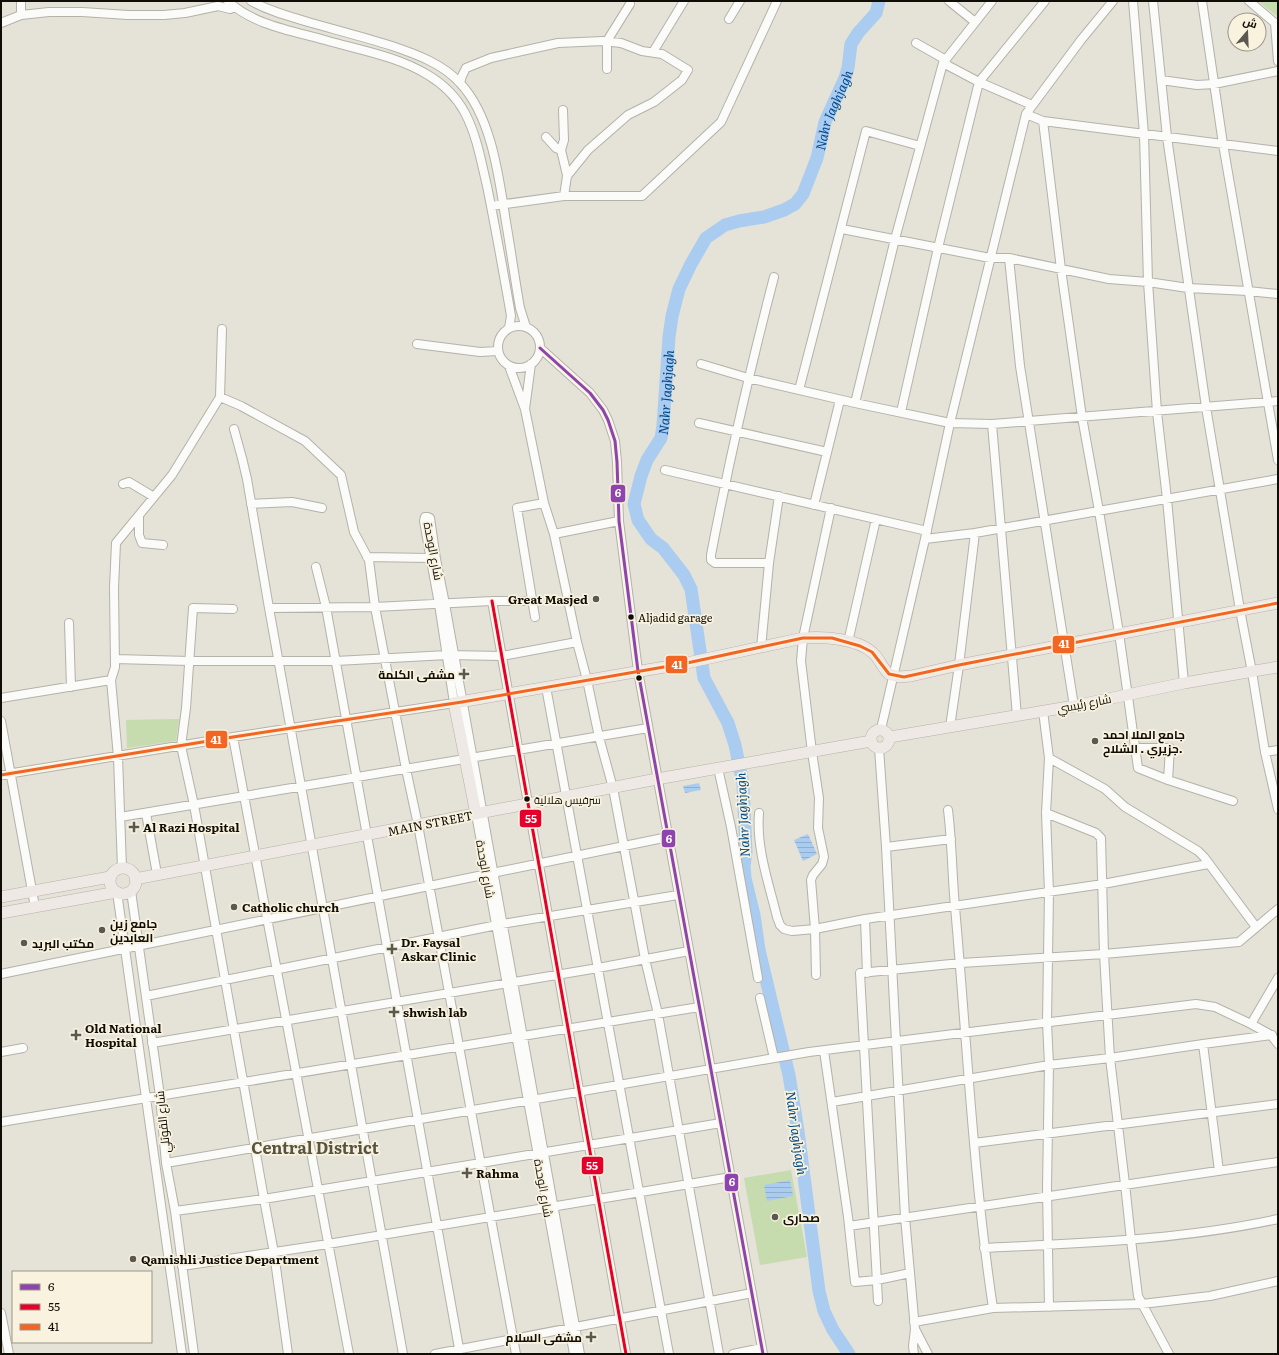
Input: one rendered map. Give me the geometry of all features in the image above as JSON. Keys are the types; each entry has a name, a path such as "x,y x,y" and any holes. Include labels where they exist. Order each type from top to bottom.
{"highway":[{"path":"458,702 687,663 803,638 832,638 848,642 872,652 886,672 904,677 1120,633 1278,603"},
{"name":"شارع رئيسي","path":"890,737 1043,712 1184,683 1278,667"},
{"name":"شارع الوحدة","path":"458,702 479,813"},
{"path":"722,768 812,752 875,745 883,748 889,744 890,737 886,731 881,729 872,734 875,745"},
{"name":"MAIN STREET","path":"135,878 722,768"},
{"path":"1,897 110,877 115,871 122,868 126,868 132,872 135,878 135,883 131,890 122,893 117,892 1,913"},
{"path":"110,877 111,886 117,892"}],"street":[{"path":"21,1 21,15"},
{"path":"228,1 235,8 270,24 397,61 419,70 437,81 459,103 479,149 511,316 509,328"},
{"path":"251,1 276,13 392,46 424,58 445,70 460,83 485,125 492,148 520,308 526,327 536,336 540,348 590,393 597,401 608,420 617,451 619,521 638,671 763,1351 733,1354"},
{"path":"653,52 684,1"},
{"path":"729,19 740,1"},
{"path":"491,206 564,196 642,196 659,182 721,122 777,1"},
{"path":"948,1 975,22"},
{"path":"855,403 895,239 944,61 992,1"},
{"path":"901,412 938,248 980,82 1045,1"},
{"path":"881,729 926,535 950,423 1026,114 1081,40 1113,1"},
{"path":"1133,1 1144,134 1148,282 1156,412 1167,499 1184,683"},
{"path":"1153,1 1167,137 1206,407 1265,752 1278,809"},
{"path":"1202,1 1223,144 1278,460"},
{"path":"1249,1 1275,23 1278,61"},
{"path":"607,68 607,41 630,4"},
{"path":"1,23 21,15 63,12 164,15 185,13 218,6 230,9 235,8"},
{"path":"460,83 466,68 491,58 558,43 607,41 621,43 642,51 662,54 688,70 682,80 654,102 628,115 607,133 588,150 567,175"},
{"path":"916,43 980,82 1032,105"},
{"path":"1161,80 1197,85 1214,84 1278,71"},
{"path":"563,110 564,140 561,150 567,175 564,196"},
{"path":"1026,114 1043,121 1278,151"},
{"path":"1043,121 1061,269 1082,417 1120,633 1138,768 1168,780 1233,801"},
{"path":"799,390 842,229 866,131 920,146"},
{"path":"546,137 556,148 561,150"},
{"path":"842,229 990,258 1009,258 1102,278 1148,282 1188,288 1278,294"},
{"path":"1009,258 1020,366 1074,706"},
{"path":"769,563 715,563 711,560 711,555 724,484 748,378 774,276"},
{"path":"526,327 514,326 509,328 500,338 498,351 504,362 509,366 520,368 531,364 535,360 540,348"},
{"path":"122,868 118,757 111,680 115,667 114,588 116,543 172,475 220,397 222,329"},
{"path":"417,344 480,352 498,351"},
{"path":"525,409 531,364"},
{"path":"700,364 748,378 840,400 950,423 992,424 1278,401"},
{"path":"509,366 525,409 544,503 554,534 577,642 613,788 645,959 658,1014 719,1354"},
{"path":"220,397 241,406 305,441 341,475 354,532 369,560 384,659 418,825 516,1354"},
{"path":"814,505 840,400"},
{"path":"699,423 827,452"},
{"path":"992,424 1017,716"},
{"path":"234,429 242,458 251,504 290,729 352,1064 403,1354"},
{"path":"665,470 876,519 926,535 975,533 1278,479"},
{"path":"123,484 129,482 154,497"},
{"path":"761,648 769,563 779,496"},
{"path":"251,504 292,502 322,508"},
{"path":"535,616 517,508 544,503"},
{"path":"816,975 816,929 811,880 813,874 822,864 824,857 818,828 819,798 802,668 803,638 831,508"},
{"path":"138,516 142,543 162,545"},
{"name":"شارع الوحدة","path":"442,604 430,558 424,519 426,516 430,518 458,702"},
{"path":"848,642 876,519"},
{"path":"554,534 619,521"},
{"path":"950,727 975,533"},
{"path":"367,557 430,558"},
{"path":"316,567 326,607 336,661 460,1352"},
{"path":"269,608 375,607 492,601 532,601"},
{"path":"492,601 626,1354"},
{"path":"233,609 193,608 186,708 181,746 194,805 244,1082 274,1253 288,1354"},
{"path":"69,623 71,687"},
{"path":"115,659 189,661 336,661 450,655 502,656 577,642"},
{"path":"1,698 111,680"},
{"path":"546,687 669,1354"},
{"path":"1,775 458,702"},
{"path":"1043,712 1049,758 1046,813 1049,892 1046,1022 1049,1065 1049,1307"},
{"path":"1,721 34,907"},
{"path":"120,817 648,728"},
{"path":"233,737 349,1354"},
{"path":"875,745 886,847 895,1041 905,1217 914,1326 914,1354"},
{"path":"1136,748 1170,748 1168,780"},
{"path":"1265,752 1278,750"},
{"path":"1049,758 1105,788 1125,807 1198,851 1256,927"},
{"path":"722,768 758,978"},
{"path":"948,810 964,1032 979,1206 993,1308"},
{"path":"146,813 157,874"},
{"name":"شارع الوحدة","path":"479,813 572,1327 580,1354"},
{"path":"759,813 758,825 763,858 780,925 784,929 792,931 816,929 865,919 1103,884 1208,864"},
{"path":"1046,813 1100,836 1102,840 1104,954 1110,1058 1130,1240 1138,1296 1169,1354"},
{"path":"1,974 668,837"},
{"path":"886,847 951,839"},
{"name":"شارع القوتلي","path":"131,890 160,1096 166,1163 175,1211 194,1354"},
{"name":"شارع القوتلي","path":"117,892 182,1354"},
{"path":"146,996 499,925 678,895"},
{"path":"878,1301 860,973 960,963 1104,954 1239,942 1278,909"},
{"path":"865,919 867,973"},
{"path":"152,1043 558,975 689,951"},
{"path":"1251,1024 1278,978"},
{"path":"760,998 778,1057"},
{"path":"166,1163 809,1052 1203,1004 1215,1007 1251,1024 1275,1037 1278,1044"},
{"path":"1,1122 699,1007"},
{"path":"832,1102 1049,1065 1110,1058 1203,1044 1275,1037"},
{"path":"1203,1044 1219,1171"},
{"path":"1,1052 23,1048"},
{"path":"824,1051 849,1226 855,1282 877,1280 910,1273"},
{"path":"974,1143 1278,1104"},
{"path":"175,1211 264,1199 720,1123"},
{"path":"849,1226 1278,1162"},
{"path":"182,1266 274,1253 490,1218 731,1177"},
{"path":"984,1248 1130,1240 1236,1228 1278,1219"},
{"path":"914,1326 993,1308 1142,1304 1210,1296 1278,1281"},
{"path":"435,1354 460,1352 513,1338 752,1293"},
{"path":"1,1313 8,1354"},
{"path":"914,1326 928,1354"},
{"name":"شارع الوحدة","path":"572,1327 574,1354"}],"green space":[{"path":"1258,1 1278,1 1278,17"},
{"path":"179,719 176,741 127,748 126,720"},
{"name":"صحارى","path":"791,1170 807,1257 760,1265 744,1178"}],"water":[{"path":"699,783 701,790 685,793 683,786"},
{"path":"808,834 817,854 803,861 794,840"},
{"path":"790,1180 793,1196 767,1201 764,1185"}],"waterway":[{"name":"Nahr Jaghjagh","path":"849,1354 833,1330 824,1311 819,1291 798,1131 789,1075 759,950 754,915 745,878 744,866 746,852 743,784 735,745 728,723 704,678 691,589 684,575 663,548 651,539 638,520 634,504 641,476 647,460 661,438 672,316 679,289 691,264 706,238 725,225 764,217 784,210 795,204 803,194 817,158 825,122 845,78 848,68 851,44 858,33 876,13 879,1"}],"transit line":[{"name":"6","path":"540,348 590,393 603,410 615,441 619,521 638,671 763,1354"},
{"name":"55","path":"492,601 626,1354"},
{"name":"41","path":"1,775 233,737 462,702 687,663 803,638 832,638 860,646 872,652 889,674 904,677 1278,603"}],"place":[{"name":"Great Masjed","path":"596,599"},
{"name":"Aljadid garage","path":"631,617"},
{"name":"مشفى الكلمة","path":"464,674"},
{"name":"جامع الملا احمد جزيري . الشلاح.","path":"1095,741"},
{"name":"سرفيس هلالية","path":"527,799"},
{"name":"Al Razi Hospital","path":"134,827"},
{"name":"Catholic church","path":"234,907"},
{"name":"جامع زين العابدين","path":"102,930"},
{"name":"مكتب البريد","path":"24,943"},
{"name":"Dr. Faysal Askar Clinic","path":"392,949"},
{"name":"shwish lab","path":"394,1012"},
{"name":"Old National Hospital","path":"76,1035"},
{"name":"Rahma","path":"467,1173"},
{"name":"صحارى","path":"775,1217"},
{"name":"Qamishli Justice Department","path":"133,1259"},
{"name":"مشفى السلام","path":"591,1337"}],"district":[{"name":"Central District","path":"315,1147"}]}
